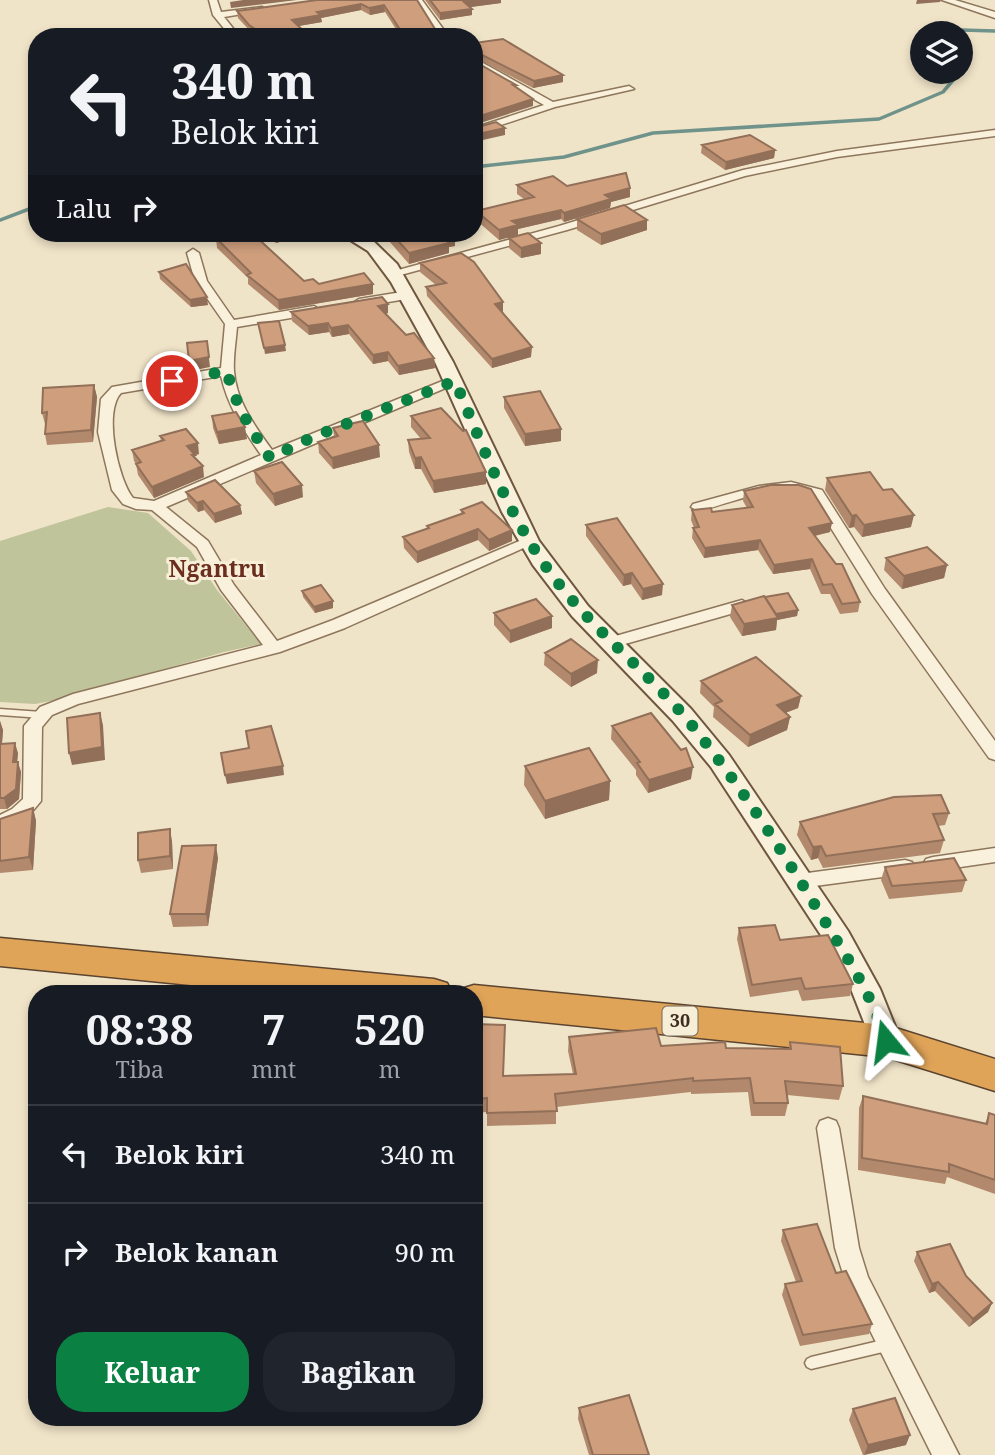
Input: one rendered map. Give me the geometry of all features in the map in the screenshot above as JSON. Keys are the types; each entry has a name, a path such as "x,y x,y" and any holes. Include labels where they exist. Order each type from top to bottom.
{"highway":[{"path":"0,952 340,985"},
{"name":"30","path":"483,1001 886,1041 995,1075"}],"street":[{"path":"213,0 217,15 228,28"},
{"path":"418,0 439,28"},
{"path":"946,0 995,15"},
{"path":"217,15 267,9"},
{"path":"483,69 552,105"},
{"path":"483,128 552,105 629,89"},
{"path":"397,272 563,228 743,173 837,154 995,133"},
{"path":"364,242 373,246 397,272 455,381 486,457 529,542 551,574 611,643 685,718 738,788 800,881 875,1004 886,1041"},
{"path":"193,253 201,281 231,324 227,371 233,397 270,458"},
{"path":"231,324 408,295"},
{"path":"227,371 117,390 109,396 105,432 119,490 128,501 136,505 156,506 313,437 455,381"},
{"path":"698,507 783,486 803,486 817,493 878,591 995,754"},
{"path":"156,506 203,544 227,587 274,648"},
{"path":"0,823 19,814 32,801 33,726 42,715 73,701 274,648 339,624 529,542"},
{"path":"611,643 742,605"},
{"path":"800,881 995,855"},
{"path":"828,1128 847,1248 857,1280 946,1455"}],"lane":[{"path":"0,712 42,715"},
{"path":"811,1363 889,1344"}],"green space":[{"path":"108,507 148,513 191,551 217,590 261,644 56,700 35,704 0,702 0,541"}],"building":[{"path":"317,0 417,0 434,28 399,28 384,5 369,8 361,4 317,12 321,15 292,20 300,28 254,28 237,11"},
{"path":"430,0 476,0 464,2 472,9 440,13"},
{"path":"503,39 563,75 534,81 483,56 483,42"},
{"path":"483,66 516,85 513,85 533,99 483,115"},
{"path":"496,122 505,128 483,133 483,126"},
{"path":"750,135 775,150 726,162 702,145"},
{"path":"626,173 630,188 605,195 611,199 564,213 561,210 512,221 518,225 499,230 483,217 483,209 534,197 517,185 553,176 567,186"},
{"path":"624,205 647,220 601,234 577,219"},
{"path":"528,233 541,243 521,248 509,238"},
{"path":"220,242 262,242 304,281 313,279 319,284 364,273 373,284 278,300 247,275 251,273"},
{"path":"399,242 449,243 409,253"},
{"path":"461,253 474,262 503,302 495,304 532,347 492,359 426,287 446,283 420,263"},
{"path":"186,264 207,297 190,300 159,272"},
{"path":"382,297 388,304 378,306 406,335 414,333 434,358 398,366 388,352 373,355 348,325 331,328 328,323 308,326 291,312"},
{"path":"279,321 285,345 264,348 258,323"},
{"path":"207,341 209,357 189,361 187,343"},
{"path":"94,385 91,430 45,434 47,412 42,413 43,388"},
{"path":"540,391 561,429 525,434 504,397"},
{"path":"441,408 463,431 466,430 486,472 433,481 421,457 415,458 408,440 430,438 411,416"},
{"path":"236,412 245,427 217,432 212,416"},
{"path":"363,421 379,445 332,458 318,442 338,436 333,428"},
{"path":"186,429 198,443 187,446 203,466 152,487 136,464 141,462 132,450 164,440 160,436"},
{"path":"282,462 302,485 273,494 254,471"},
{"path":"870,472 883,490 892,489 914,515 864,525 856,515 852,516 827,478"},
{"path":"215,480 240,505 214,514 203,501 197,503 186,492"},
{"path":"771,485 799,485 811,489 832,523 809,528 836,564 842,564 860,602 842,604 832,584 823,585 812,559 774,565 760,540 705,548 693,528 699,527 692,510 711,508 712,512 753,507 744,491"},
{"path":"482,502 512,530 489,540 478,529 417,552 403,537 464,513 461,510"},
{"path":"617,518 663,584 643,589 632,573 624,575 586,525"},
{"path":"927,547 947,565 904,576 886,558"},
{"path":"321,585 333,601 314,607 302,591"},
{"path":"788,593 798,610 776,614 765,597"},
{"path":"764,596 778,618 744,624 732,605"},
{"path":"536,599 552,616 510,631 494,613"},
{"path":"571,639 598,660 571,674 545,653"},
{"path":"756,657 801,696 777,705 790,717 750,735 715,704 722,701 701,681"},
{"path":"100,713 102,747 69,753 67,718"},
{"path":"651,713 681,750 686,748 693,767 649,780 637,763 640,762 612,726"},
{"path":"271,726 283,766 225,775 221,753 249,748 246,731"},
{"path":"15,743 13,762 18,762 16,789 0,798 0,744"},
{"path":"589,748 610,781 545,801 525,766"},
{"path":"941,795 949,813 933,814 944,840 826,856 821,846 813,847 800,822 894,797"},
{"path":"33,808 29,857 0,861 0,819"},
{"path":"170,829 170,856 138,860 138,833"},
{"path":"216,845 206,914 170,914 182,846"},
{"path":"954,858 966,880 892,886 885,867"},
{"path":"775,925 780,940 828,935 853,984 805,989 801,978 752,985 739,928"},
{"path":"483,1024 505,1025 503,1076 576,1074 569,1037 656,1028 661,1046 725,1042 726,1048 791,1049 790,1042 840,1047 843,1086 785,1081 788,1103 754,1103 750,1078 693,1081 693,1078 555,1094 557,1111 487,1113 487,1098 483,1099"},
{"path":"863,1096 987,1124 989,1113 995,1115 995,1180 949,1164 949,1172 862,1158"},
{"path":"817,1224 836,1273 846,1271 872,1324 803,1335 785,1284 802,1281 783,1230"},
{"path":"950,1244 966,1276 992,1303 973,1319 938,1282 932,1284 917,1252"},
{"path":"629,1395 649,1455 593,1455 579,1408"},
{"path":"895,1398 910,1435 868,1445 853,1409"}],"waterway":[{"path":"973,30 995,31"},
{"path":"483,166 564,157 653,133 879,119 943,92 950,84"},
{"path":"0,220 28,209"}],"district":[{"name":"Ngantru","path":"217,569"}],"route":[{"path":"172,381 227,371 233,397 270,458 313,437 455,381 486,457 529,542 551,574 611,643 685,718 738,788 800,881 875,1004 886,1041"}]}
